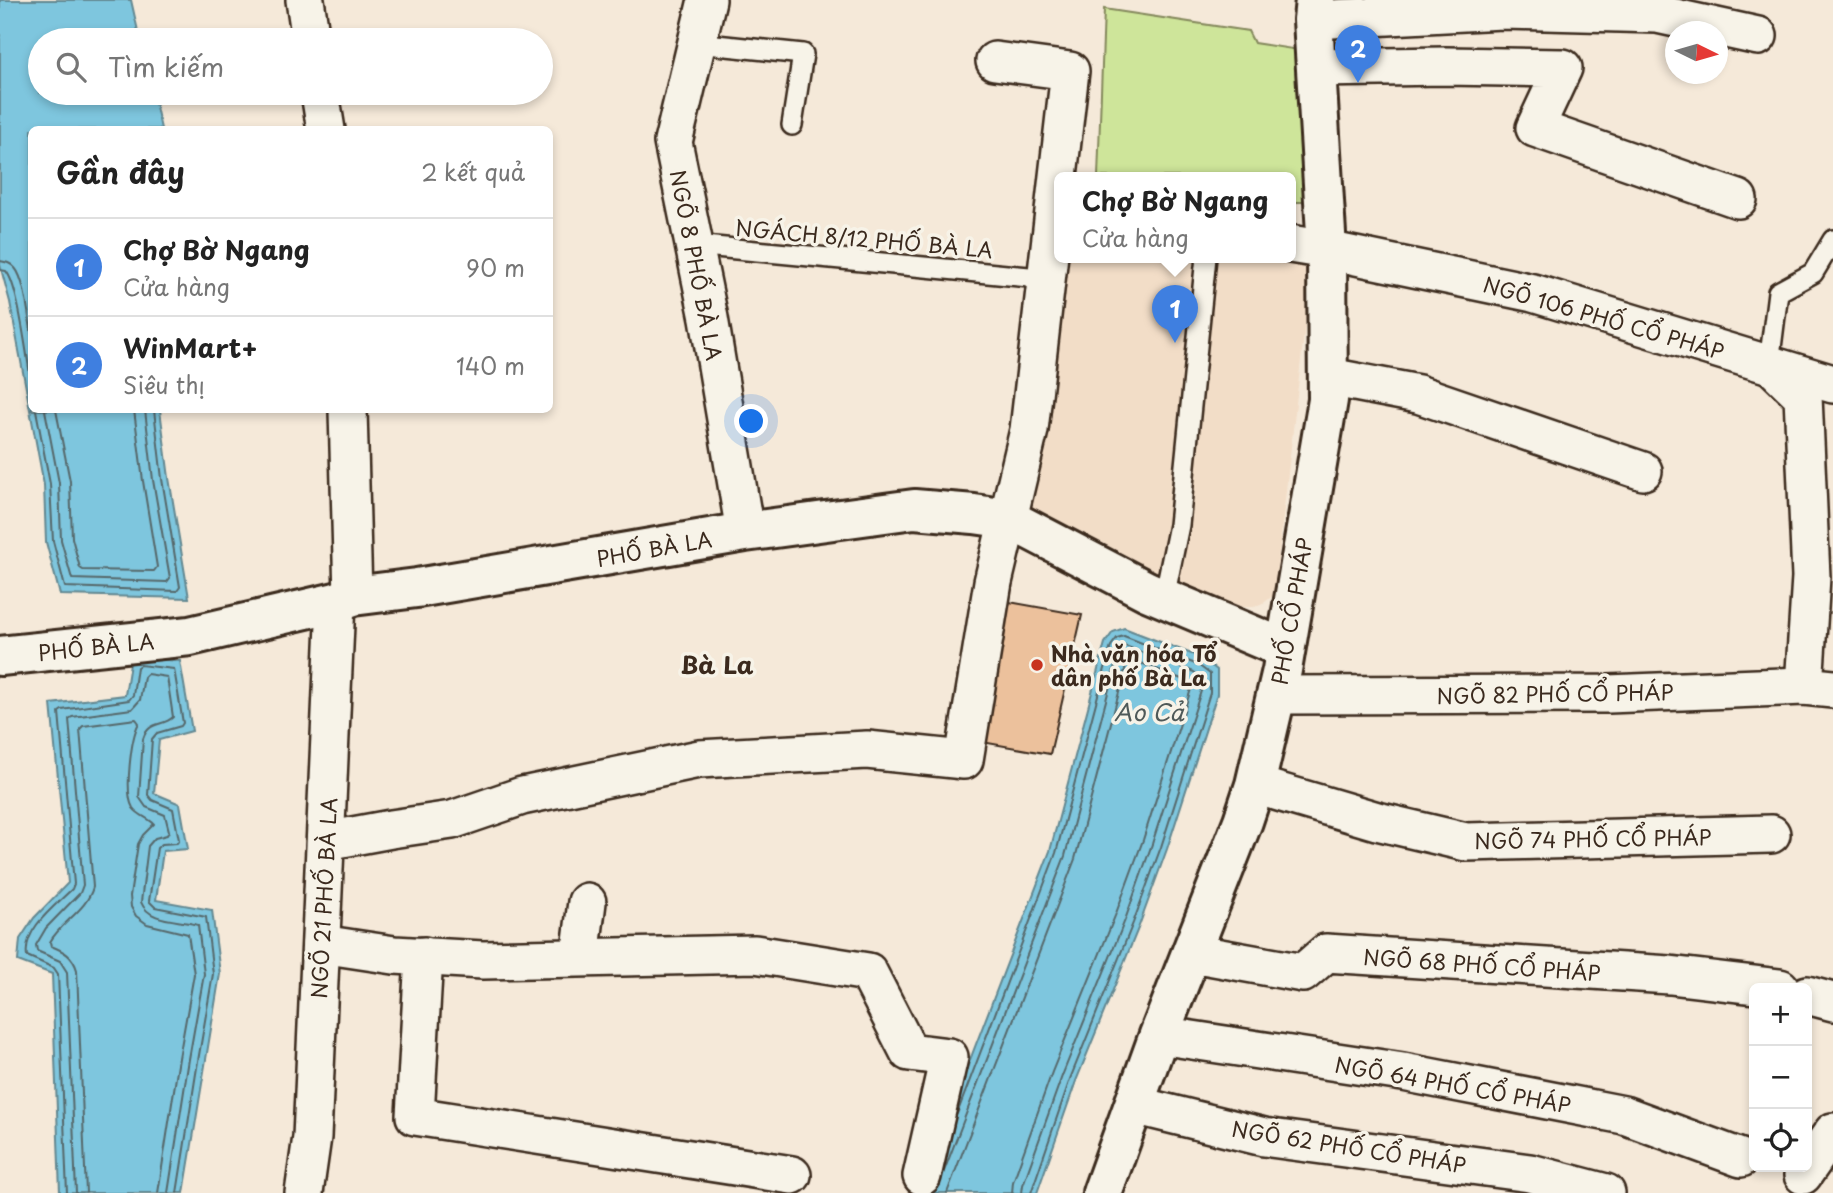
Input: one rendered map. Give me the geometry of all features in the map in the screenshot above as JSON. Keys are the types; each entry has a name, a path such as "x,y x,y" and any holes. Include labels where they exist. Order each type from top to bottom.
{"street":[{"path":"305,0 309,28"},
{"name":"NGÕ 8 PHỐ BÀ LA","path":"707,0 673,142 709,318 745,532"},
{"path":"1314,10 1502,10 1657,14 1758,36"},
{"name":"PHỐ CỔ PHÁP","path":"1102,1193 1159,1035 1243,821 1255,785 1277,695 1328,400 1329,377 1309,247 1317,68 1314,10"},
{"path":"995,61 1070,71 1058,172"},
{"path":"1317,68 1563,68 1535,128 1738,199"},
{"path":"322,105 325,126"},
{"path":"326,841 452,820 522,796 699,759 867,750 964,760 993,582 1029,430 1054,211"},
{"name":"NGÕ 106 PHỐ CỔ PHÁP","path":"1309,247 1533,293 1833,384"},
{"path":"1769,364 1803,396 1818,687"},
{"path":"1329,377 1418,394 1643,471"},
{"name":"NGÕ 21 PHỐ BÀ LA","path":"304,1193 312,1137 326,841 344,599 348,413"},
{"name":"PHỐ BÀ LA","path":"0,656 190,636 344,599 745,532 914,509 1009,519 1147,591 1284,649"},
{"name":"NGÕ 82 PHỐ CỔ PHÁP","path":"1277,695 1608,694 1818,687"},
{"name":"NGÕ 74 PHỐ CỔ PHÁP","path":"1255,785 1377,821 1466,842 1771,834"},
{"path":"580,957 587,902"},
{"path":"321,944 394,955 483,960 755,954 868,972 909,1052 949,1057 922,1176"},
{"name":"NGÕ 68 PHỐ CỔ PHÁP","path":"1192,953 1303,973 1326,953 1670,975 1749,984"},
{"path":"424,956 415,1116 792,1175"},
{"path":"1812,996 1833,1002"},
{"name":"NGÕ 64 PHỐ CỔ PHÁP","path":"1159,1035 1403,1072 1624,1115 1741,1158"},
{"name":"NGÕ 62 PHỐ CỔ PHÁP","path":"1133,1105 1264,1137 1530,1173 1606,1193"},
{"path":"1803,1175 1833,1132"}],"lane":[{"path":"697,43 803,54 792,125"},
{"path":"1769,364 1778,292 1813,273 1833,240"},
{"name":"NGÁCH 8/12 PHỐ BÀ LA","path":"694,245 1030,277"},
{"path":"1164,598 1179,525 1205,263"}],"shaded area":[{"path":"1296,256 1313,256 1274,595 1261,605 1244,607 1222,603 1019,515 1059,263 1296,263"}],"green space":[{"path":"1104,9 1248,31 1254,43 1299,50 1307,202 1296,202 1296,172 1098,172"}],"water":[{"path":"0,0 131,0 137,28 28,28 28,105 156,105 160,126 28,126 28,399 10,302 0,265"},
{"path":"31,413 160,413 189,598 60,595 46,542 44,485"},
{"name":"Ao Cả","path":"1124,628 1202,658 1217,670 1217,694 1167,849 1076,1081 1037,1193 919,1193 1050,851 1105,643 1113,632"},
{"path":"131,657 180,661 192,731 159,740 154,793 180,804 188,849 163,851 156,900 212,910 220,974 184,1193 60,1193 52,974 18,961 20,939 34,918 68,883 51,704 125,695"}],"building":[{"path":"1004,601 1082,615 1050,754 982,742"}],"place":[{"name":"WinMart+","path":"1358,83"},
{"name":"Chợ Bờ Ngang","path":"1175,343"},
{"name":"Nhà văn hóa Tổ dân phố Bà La","path":"1037,665"}],"district":[{"name":"Bà La","path":"717,664"}]}
